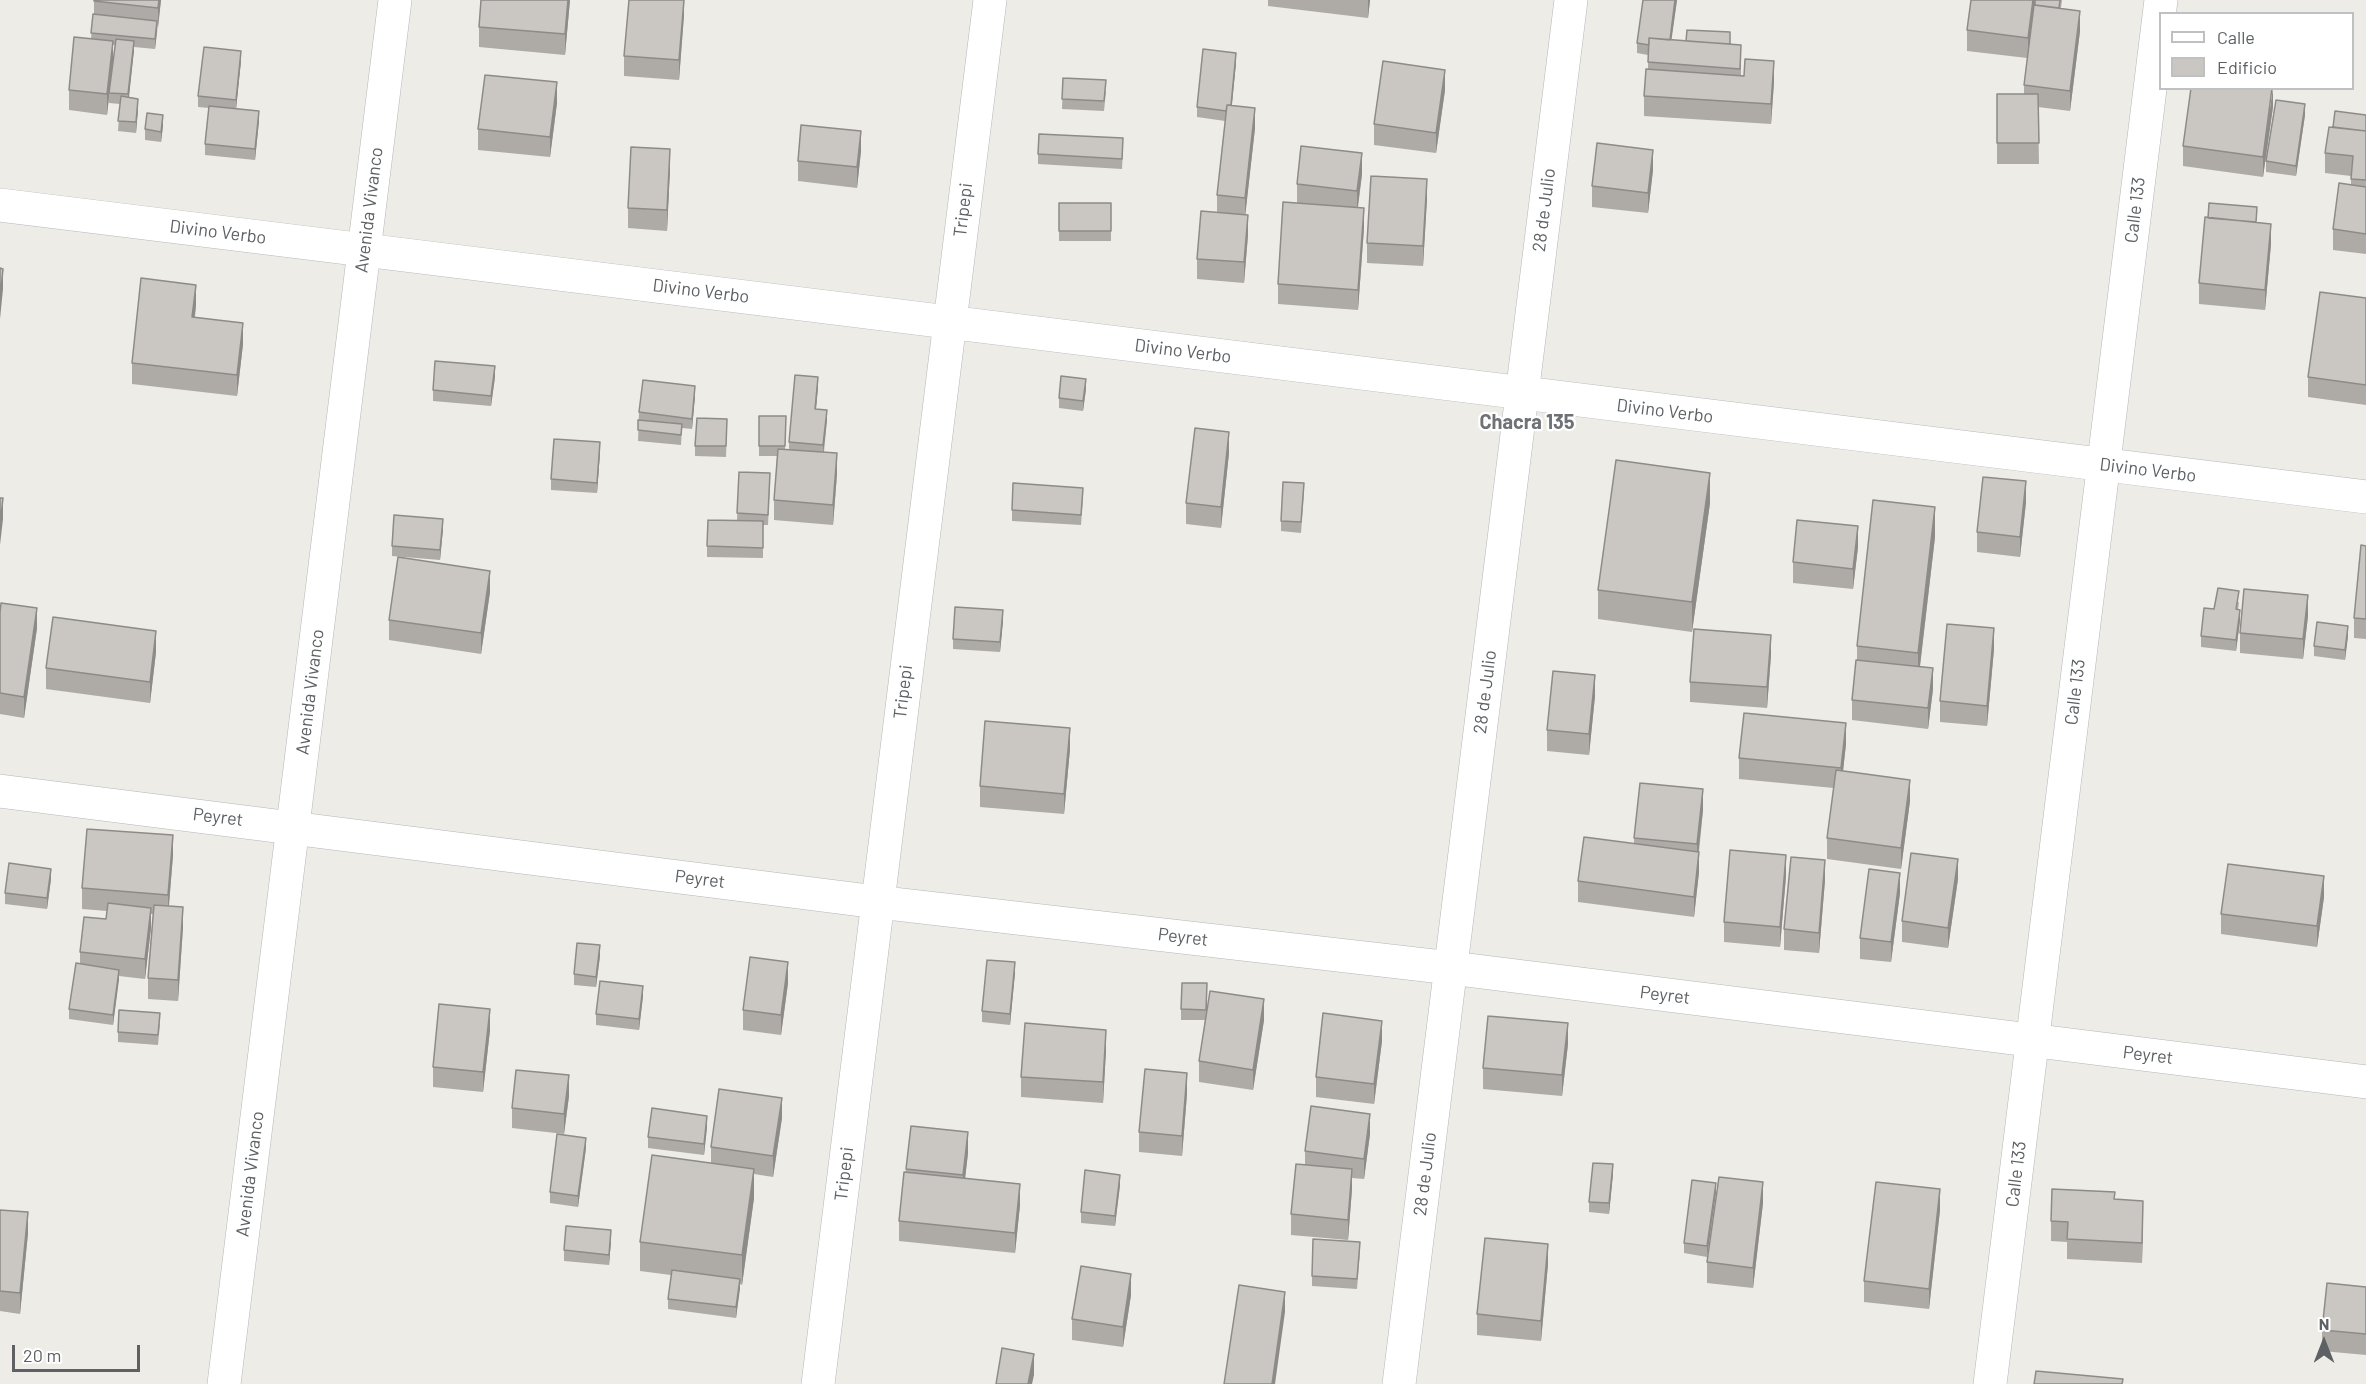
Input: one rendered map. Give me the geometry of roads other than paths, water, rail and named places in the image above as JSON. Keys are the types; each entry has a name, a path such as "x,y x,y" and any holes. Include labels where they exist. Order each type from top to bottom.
{"street":[{"name":"Avenida Vivanco","path":"224,1384 395,0"},
{"name":"Tripepi","path":"818,1384 990,0"},
{"name":"28 de Julio","path":"1399,1384 1570,0"},
{"name":"Calle 133","path":"1990,1384 2159,16"},
{"name":"Divino Verbo","path":"0,205 2366,497"},
{"name":"Peyret","path":"0,791 293,826 877,902 1451,968 2366,1082"}],"district":[{"name":"Chacra 135","path":"1527,422"}]}
